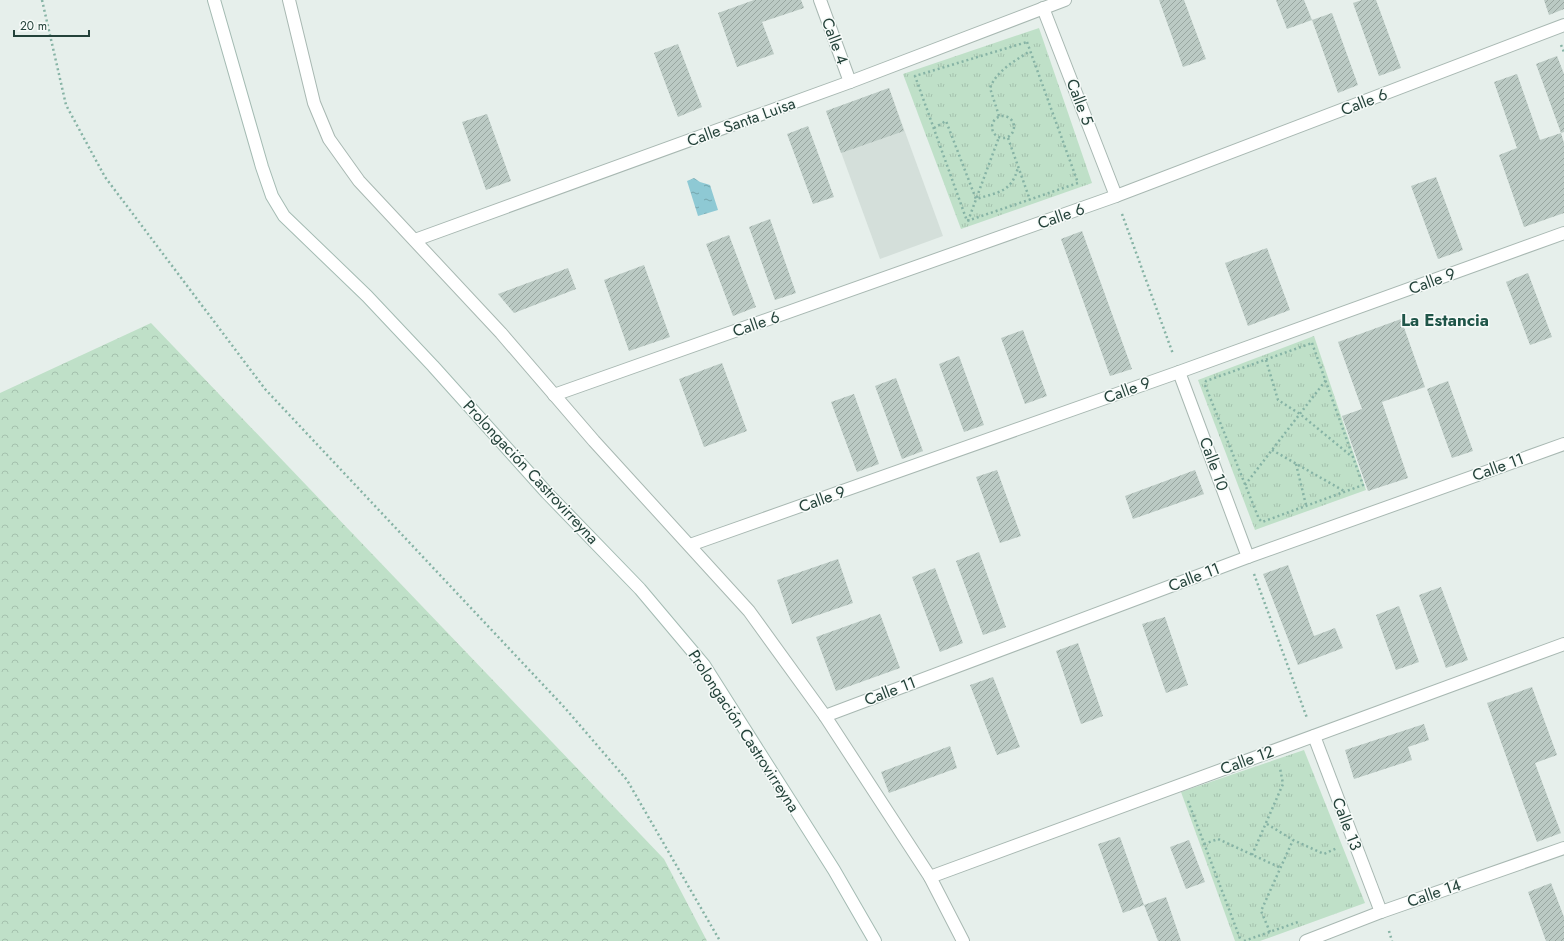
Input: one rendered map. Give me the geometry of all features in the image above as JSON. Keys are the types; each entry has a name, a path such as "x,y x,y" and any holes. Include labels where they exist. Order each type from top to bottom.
{"street":[{"name":"Prolongación Castrovirreyna","path":"214,0 262,167 272,196 284,216 367,296 433,366 547,493 640,588 700,659 834,870 875,941"},
{"path":"289,0 314,103 329,139 359,181 501,333 594,441 749,611 825,716 930,876 963,941"},
{"name":"Calle 4","path":"820,0 850,82"},
{"name":"Calle Santa Luisa","path":"415,240 850,82 1065,0"},
{"name":"Calle 5","path":"1043,8 1116,196"},
{"name":"Calle 6","path":"554,395 1116,196 1564,25"},
{"name":"Calle 9","path":"690,545 1179,372 1564,233"},
{"name":"Calle 10","path":"1179,372 1248,557"},
{"name":"Calle 11","path":"825,716 1248,557 1564,444"},
{"name":"Calle 12","path":"930,876 1564,644"},
{"name":"Calle 13","path":"1314,736 1381,912"},
{"name":"Calle 14","path":"1306,941 1381,912 1564,848"}],"path":[{"path":"42,0 66,105 105,177 265,389 566,708 627,780 720,941"},
{"path":"1027,42 1078,183 967,221 915,76 1027,42"},
{"path":"999,116 990,88 994,79 1008,65 1030,51"},
{"path":"1005,115 1011,118 1014,122 1015,128 1008,138 996,136 992,131 994,120 999,116 1005,115"},
{"path":"934,128 946,121 976,199"},
{"path":"967,221 999,137"},
{"path":"1008,138 1030,200"},
{"path":"976,199 999,192 1010,186 1016,175 1018,167"},
{"path":"1116,196 1179,372"},
{"path":"1312,343 1362,485 1262,522 1259,519 1245,486 1205,385 1206,382 1266,360 1312,343"},
{"path":"1266,360 1278,400 1300,414 1351,455"},
{"path":"1245,486 1326,380"},
{"path":"1272,450 1344,491"},
{"path":"1296,464 1306,505"},
{"path":"1248,557 1314,736"},
{"path":"1252,855 1283,784 1279,763"},
{"path":"1186,798 1241,941"},
{"path":"1266,824 1293,840 1324,854 1338,848 1335,841"},
{"path":"1204,844 1218,839 1281,868"},
{"path":"1270,932 1262,911 1293,840"},
{"path":"1388,931 1392,941"}],"shaded area":[{"path":"889,88 943,236 880,259 826,111"}],"green space":[{"path":"1039,28 1092,183 961,229 903,74"},
{"path":"151,323 664,859 707,941 0,941 0,393"},
{"path":"1314,336 1366,490 1255,530 1198,380"},
{"path":"1304,750 1365,903 1260,941 1235,941 1181,792"}],"water":[{"path":"694,178 700,182 710,185 718,210 698,216 687,181"}],"building":[{"path":"754,0 801,0 804,8 762,22 774,54 737,67 718,13"},
{"path":"1159,0 1184,0 1206,59 1183,67"},
{"path":"1276,0 1304,0 1312,20 1287,29"},
{"path":"1362,0 1376,0 1401,68 1379,76 1353,3"},
{"path":"1544,0 1564,0 1564,9 1549,15"},
{"path":"1332,13 1358,85 1338,93 1312,20"},
{"path":"678,44 702,107 678,117 654,53"},
{"path":"1557,56 1564,74 1564,132 1561,133 1536,64"},
{"path":"1517,74 1540,140 1561,133 1564,143 1564,213 1524,227 1499,155 1517,148 1494,82"},
{"path":"889,88 904,131 841,153 826,111"},
{"path":"487,114 511,181 486,190 462,122"},
{"path":"808,126 834,197 813,204 787,134"},
{"path":"1436,177 1463,250 1438,259 1411,186"},
{"path":"770,219 796,293 775,300 749,227"},
{"path":"1082,231 1132,369 1110,376 1061,239"},
{"path":"729,235 756,307 733,316 706,244"},
{"path":"1267,248 1290,310 1248,326 1225,263"},
{"path":"644,265 670,337 629,351 604,280"},
{"path":"568,268 576,289 514,313 498,294"},
{"path":"1528,273 1552,337 1530,345 1506,282"},
{"path":"1401,319 1425,387 1382,402 1408,478 1368,491 1342,416 1362,409 1338,342"},
{"path":"1023,330 1047,396 1025,404 1001,338"},
{"path":"959,356 984,425 964,432 939,364"},
{"path":"722,363 747,431 704,447 679,379"},
{"path":"896,378 923,451 902,459 875,386"},
{"path":"1448,381 1473,451 1452,458 1427,389"},
{"path":"854,394 879,464 857,472 831,402"},
{"path":"997,470 1021,536 1000,543 976,477"},
{"path":"1195,470 1204,494 1133,519 1125,496"},
{"path":"979,552 1006,627 983,635 956,561"},
{"path":"838,559 853,603 792,624 777,580"},
{"path":"1288,565 1314,636 1335,628 1343,648 1298,665 1263,574"},
{"path":"935,568 963,643 940,652 912,577"},
{"path":"1441,587 1468,660 1446,668 1419,595"},
{"path":"1399,606 1419,662 1396,670 1376,615"},
{"path":"880,614 900,668 836,691 816,637"},
{"path":"1165,617 1188,685 1166,693 1142,624"},
{"path":"1078,643 1103,716 1081,724 1056,651"},
{"path":"993,677 1020,747 997,755 970,685"},
{"path":"1532,687 1557,755 1535,763 1561,833 1537,842 1487,703"},
{"path":"1424,724 1429,740 1408,747 1412,760 1354,779 1345,750"},
{"path":"950,746 957,768 889,793 881,772"},
{"path":"1120,837 1144,905 1123,913 1098,844"},
{"path":"1189,840 1205,882 1186,889 1170,847"},
{"path":"1551,883 1564,917 1564,941 1546,941 1528,892"},
{"path":"1166,897 1181,941 1158,941 1144,905"}],"district":[{"name":"La Estancia","path":"1445,320"}]}
